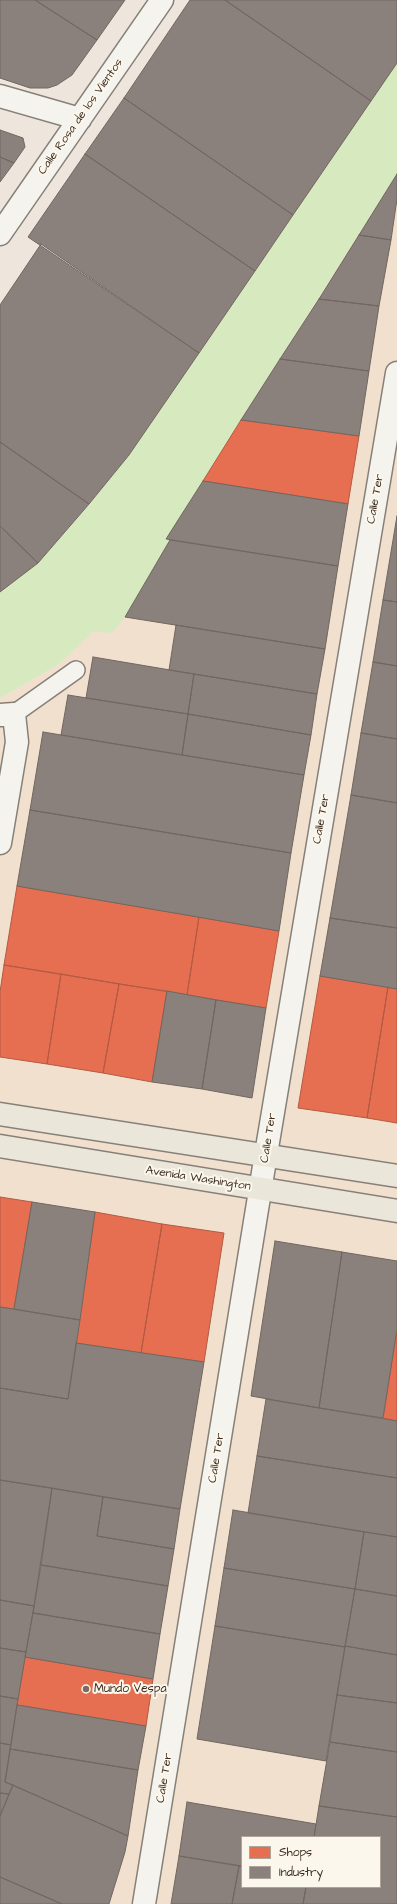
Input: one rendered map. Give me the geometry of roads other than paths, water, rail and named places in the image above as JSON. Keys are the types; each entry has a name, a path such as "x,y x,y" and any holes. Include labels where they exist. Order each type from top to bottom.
{"main road":[{"path":"0,1114 266,1154 397,1176"},
{"name":"Avenida Washington","path":"0,1146 397,1211"}],"street":[{"name":"Calle Rosa de los Vientos","path":"0,234 162,0"},
{"path":"0,96 80,119"},
{"name":"Calle Ter","path":"144,1904 266,1154 397,373"},
{"path":"0,843 17,742 7,714"}],"lane":[{"path":"7,714 76,670"}],"place":[{"name":"Mundo Vespa","path":"86,1689"}]}
